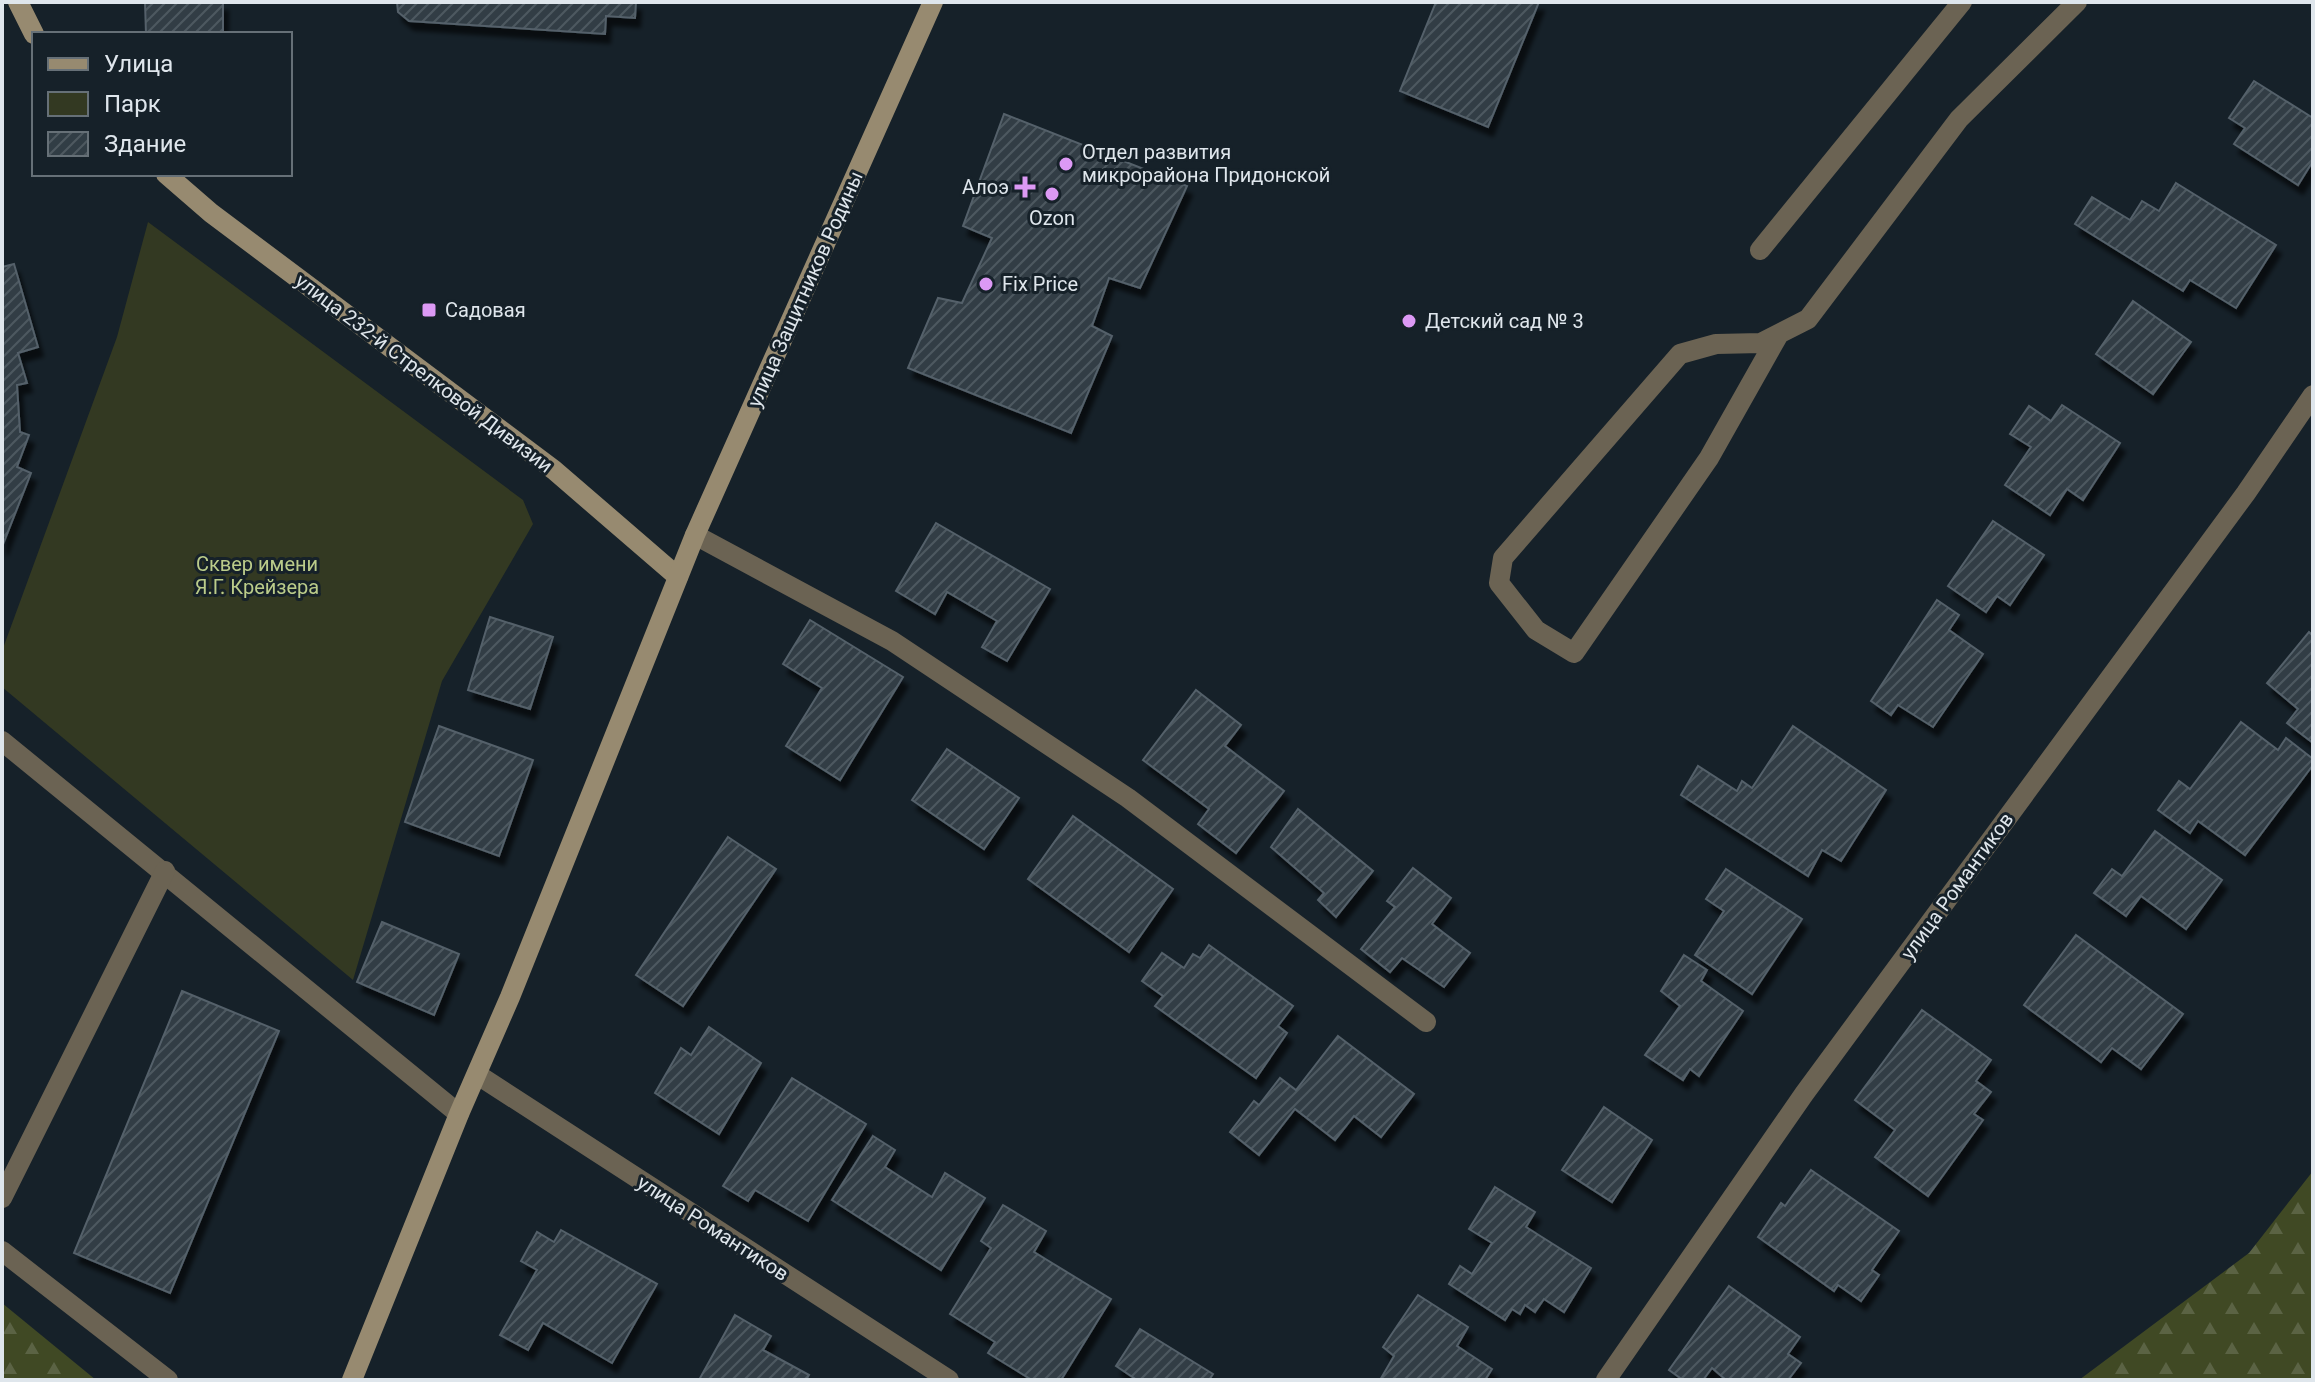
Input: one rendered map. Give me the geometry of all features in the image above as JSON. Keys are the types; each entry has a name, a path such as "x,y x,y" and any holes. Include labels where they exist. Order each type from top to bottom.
{"street":[{"path":"18,2 33,32"},
{"name":"улица Защитников Родины","path":"352,1380 695,535 933,2"},
{"path":"1760,250 1962,2"},
{"path":"1779,334 1709,458 1574,653 1536,630 1499,583 1503,558 1680,354 1716,344 1761,343 1808,319 1959,119 2077,2"},
{"name":"улица 232-й Стрелковой Дивизии","path":"168,176 211,213 554,470 678,577"},
{"name":"улица Романтиков","path":"1606,1380 1804,1094 2246,493 2313,395"},
{"path":"695,535 892,641 945,676 1128,798 1426,1022"},
{"path":"2,741 459,1114"},
{"path":"2,1198 165,871"},
{"name":"улица Романтиков","path":"478,1075 949,1380"},
{"path":"2,1251 168,1380"}],"green space":[{"name":"Сквер имени Я.Г. Крейзера","path":"148,222 523,500 533,524 442,681 353,980 2,687 2,651 117,337"},
{"path":"2313,1171 2313,1380 2079,1380 2249,1253"},
{"path":"2,1303 96,1380 2,1380"}],"building":[{"path":"145,2 223,2 223,32 146,32"},
{"path":"397,2 636,2 635,18 606,16 605,34 409,21 398,12"},
{"path":"1436,2 1539,2 1488,127 1400,91"},
{"path":"2254,81 2313,118 2313,161 2298,185 2234,144 2245,128 2229,118"},
{"path":"1004,114 1187,186 1140,288 1109,278 1092,326 1112,336 1071,433 908,368 938,298 962,303 992,238 963,226"},
{"path":"2176,183 2276,245 2236,308 2190,280 2183,291 2075,224 2092,197 2130,220 2142,201 2159,211"},
{"path":"14,264 38,347 18,353 27,383 17,385 20,432 29,435 17,467 31,473 2,547 2,267"},
{"path":"2133,301 2191,342 2153,394 2096,354"},
{"path":"2062,405 2120,443 2083,500 2067,489 2050,515 2005,485 2031,447 2010,434 2029,406 2051,421"},
{"path":"1993,521 2044,555 2010,605 1997,596 1986,612 1948,586"},
{"path":"936,523 1050,589 1007,661 982,647 997,621 947,592 935,614 896,591"},
{"path":"1937,600 1959,615 1949,630 1983,654 1933,727 1898,705 1891,715 1871,701"},
{"path":"490,617 553,637 530,709 468,690"},
{"path":"810,620 903,677 840,780 786,746 822,688 783,664"},
{"path":"2309,632 2313,636 2313,743 2287,723 2298,709 2267,683"},
{"path":"1196,690 1241,725 1225,746 1284,791 1236,853 1198,824 1209,809 1143,760"},
{"path":"2241,722 2278,750 2286,738 2313,759 2313,765 2245,855 2198,821 2190,833 2158,810 2179,781 2190,789"},
{"path":"439,726 533,760 499,856 405,822"},
{"path":"1793,726 1886,790 1841,861 1822,850 1808,876 1681,795 1698,766 1737,791 1742,781 1752,788"},
{"path":"947,749 1019,798 984,849 912,800"},
{"path":"1298,809 1373,871 1336,917 1318,900 1324,893 1271,847"},
{"path":"1073,816 1173,889 1129,952 1028,879"},
{"path":"2155,831 2222,880 2186,929 2141,896 2126,916 2094,893 2112,869 2122,876"},
{"path":"728,837 776,869 683,1006 636,975"},
{"path":"1413,868 1451,898 1432,924 1470,953 1444,987 1402,958 1390,972 1361,949 1395,907 1387,901"},
{"path":"1726,869 1802,919 1752,994 1695,955 1724,911 1706,899"},
{"path":"382,922 459,954 434,1015 357,982"},
{"path":"2076,935 2183,1014 2141,1069 2112,1048 2101,1062 2024,1005"},
{"path":"1209,945 1293,1006 1278,1026 1287,1033 1256,1078 1155,1006 1163,996 1142,981 1162,953 1184,968 1193,954 1200,958"},
{"path":"1684,955 1707,970 1701,981 1743,1011 1699,1076 1690,1069 1683,1080 1645,1055 1680,1006 1661,991"},
{"path":"182,991 279,1031 170,1293 74,1253"},
{"path":"1922,1010 1991,1060 1976,1081 1991,1092 1974,1114 1983,1120 1928,1196 1875,1157 1895,1130 1855,1100"},
{"path":"709,1027 761,1063 719,1134 655,1093 681,1048 691,1055"},
{"path":"1338,1036 1414,1094 1381,1137 1354,1116 1335,1140 1295,1109 1259,1155 1230,1132 1254,1101 1259,1105 1280,1078 1296,1090"},
{"path":"792,1078 866,1124 808,1221 755,1190 748,1201 723,1186"},
{"path":"1604,1107 1652,1140 1612,1202 1562,1170"},
{"path":"873,1136 895,1150 885,1167 932,1197 945,1173 985,1198 941,1270 832,1200"},
{"path":"1811,1170 1899,1231 1872,1270 1879,1275 1861,1301 1838,1285 1834,1291 1758,1237 1781,1203 1785,1206"},
{"path":"1495,1187 1535,1212 1526,1227 1591,1268 1564,1312 1544,1299 1535,1312 1525,1305 1520,1314 1512,1309 1505,1320 1449,1284 1460,1266 1472,1274 1492,1243 1469,1229"},
{"path":"1003,1205 1046,1231 1034,1252 1111,1299 1061,1380 1032,1380 988,1353 995,1342 950,1314 991,1248 981,1241"},
{"path":"561,1230 657,1284 612,1363 543,1323 528,1350 500,1335 537,1270 521,1261 537,1232 554,1242"},
{"path":"1729,1286 1800,1337 1788,1354 1801,1363 1788,1380 1726,1380 1712,1368 1703,1380 1683,1380 1669,1370"},
{"path":"1418,1295 1468,1327 1457,1346 1492,1369 1485,1380 1380,1380 1394,1356 1383,1347"},
{"path":"735,1315 771,1336 763,1350 809,1375 806,1380 699,1380"},
{"path":"1140,1329 1213,1374 1209,1380 1137,1380 1116,1366"}],"place":[{"name":"Отдел развития микрорайона Придонской","path":"1066,164"},
{"name":"Алоэ","path":"1025,187"},
{"name":"Ozon","path":"1052,194"},
{"name":"Fix Price","path":"986,284"},
{"name":"Садовая","path":"429,310"},
{"name":"Детский сад № 3","path":"1409,321"}]}
